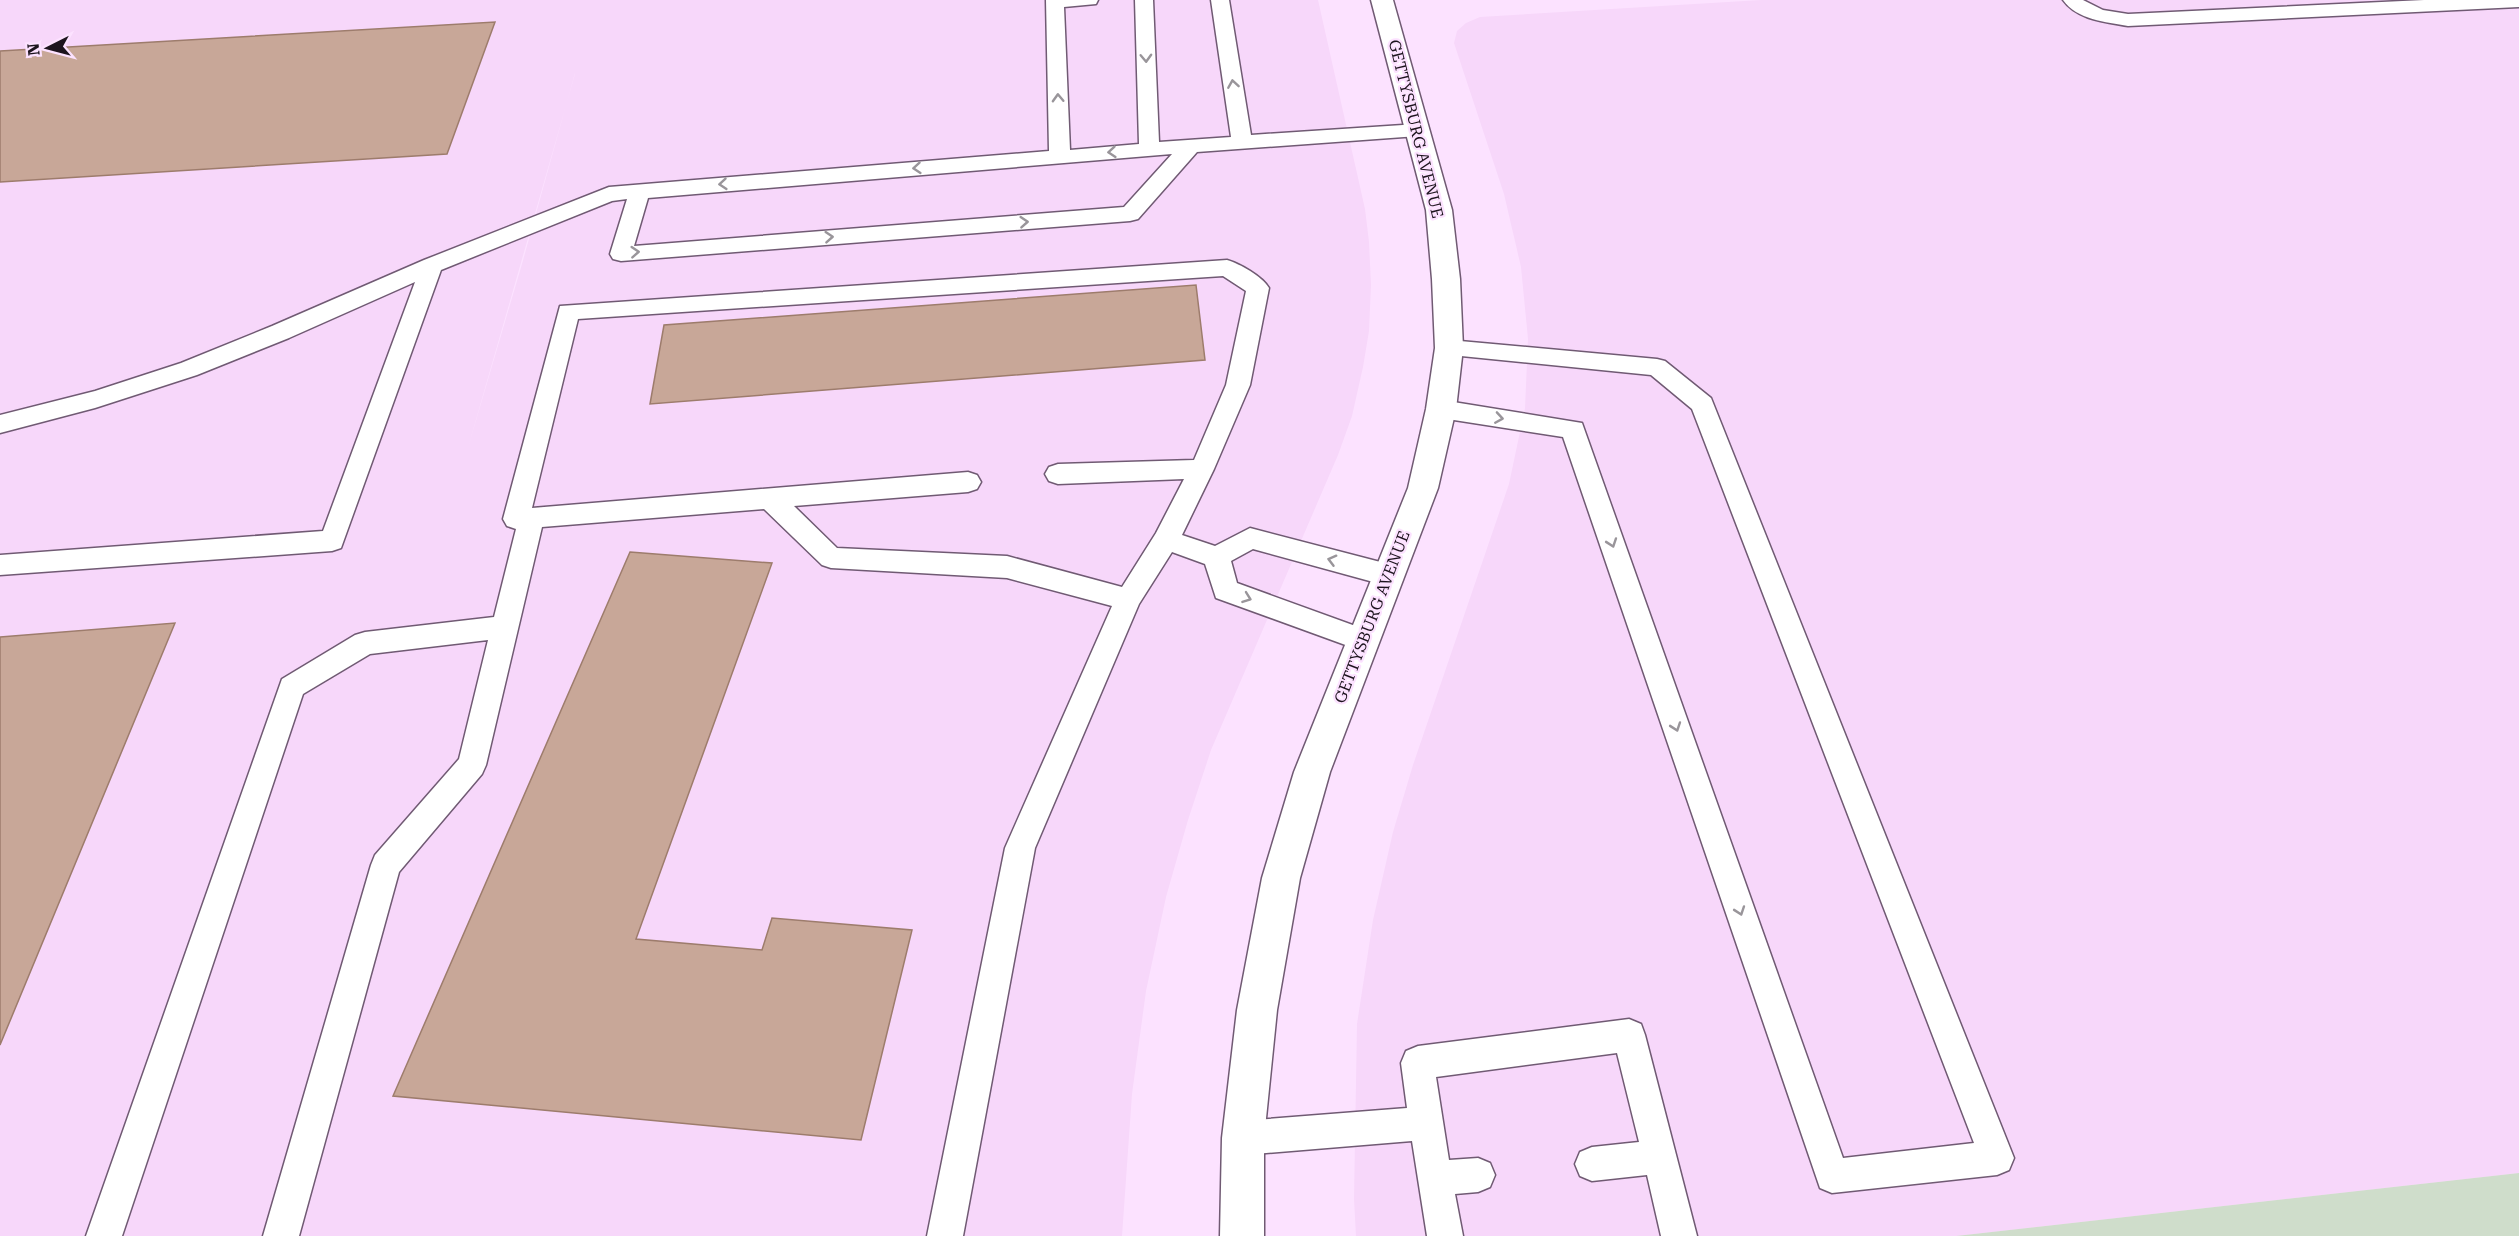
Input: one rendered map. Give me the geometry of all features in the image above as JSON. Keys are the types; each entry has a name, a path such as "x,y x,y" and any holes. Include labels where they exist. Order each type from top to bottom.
{"street":[{"name":"GETTYSBURG AVENUE","path":"1242,1236 1243,1138 1257,1010 1281,878 1312,772 1423,488 1441,409 1449,348 1446,279 1438,210 1382,0"}],"lane":[{"path":"1060,156 1054,2 1089,0"},
{"path":"1144,0 1149,149"},
{"path":"1220,0 1242,142"},
{"path":"2072,0 2078,6 2102,16 2128,20 2334,5 2519,1"},
{"path":"0,424 109,396 187,370 286,330 432,265 609,194 1060,156 1418,130"},
{"path":"640,190 621,254 1130,214 1191,146"},
{"path":"0,565 332,541 432,265"},
{"path":"945,1236 1020,848 1128,600 1166,540 1202,470 1239,386 1258,288 1227,268 568,312 516,519 968,482"},
{"path":"1441,409 1573,429 1832,1176 1997,1158 1702,404 1657,367 1449,348"},
{"path":"1058,474 1202,470"},
{"path":"770,499 831,558 1006,567 1128,600"},
{"path":"280,1236 386,866 472,765 531,518"},
{"path":"1166,540 1217,556 1250,538 1388,575"},
{"path":"1217,556 1225,590 1362,640"},
{"path":"104,1236 292,687 365,643 506,627"},
{"path":"1445,1236 1418,1063 1629,1035 1679,1236"},
{"path":"1243,1138 1426,1123"},
{"path":"1592,1164 1659,1157"},
{"path":"1435,1179 1478,1175"}],"shaded area":[{"path":"0,0 1318,0 1365,209 1371,285 1369,331 1352,416 1338,455 1211,750 1166,897 1146,991 1132,1094 1122,1236 0,1236","holes":["566,105 522,264 467,451"]},
{"path":"1761,0 2519,0 2519,1173 1956,1236 1356,1236 1354,1199 1357,1024 1373,920 1393,832 1413,765 1509,484 1525,408 1528,339 1521,267 1504,194 1454,43 1457,31 1466,23 1480,17"}],"green space":[{"path":"2519,1173 2519,1236 1956,1236"}],"building":[{"path":"495,22 447,154 0,182 0,51"},
{"path":"1196,285 1205,360 650,404 664,325"},
{"path":"630,552 772,563 636,939 762,950 772,918 912,930 861,1140 393,1096"},
{"path":"175,623 0,1045 0,637"}]}
